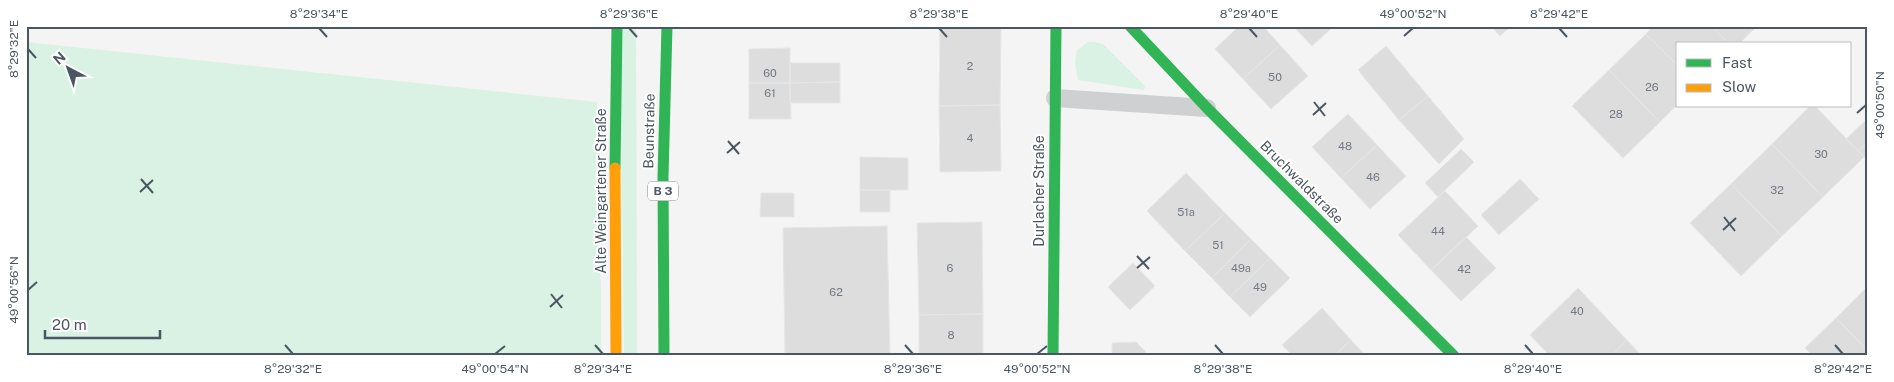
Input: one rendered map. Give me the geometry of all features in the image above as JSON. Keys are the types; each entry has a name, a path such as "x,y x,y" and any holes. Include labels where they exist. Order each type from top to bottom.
{"street":[{"name":"Alte Weingartener Straße","path":"616,356 615,150 617,26"},
{"name":"Beunstraße","path":"664,356 663,177 667,26"},
{"name":"Durlacher Straße","path":"1053,356 1056,26"},
{"name":"Bruchwaldstraße","path":"1130,26 1207,108 1454,356"}],"lane":[{"path":"1055,98 1207,108"}],"green space":[{"path":"620,26 636,26 637,356 624,356"},
{"path":"26,42 597,102 596,192 601,288 601,356 26,356"},
{"path":"1088,42 1103,44 1145,86 1144,90 1078,80 1075,63 1077,50"}],"building":[{"path":"1239,26 1263,26 1280,45 1243,79 1215,49"},
{"path":"1293,26 1334,26 1312,46"},
{"path":"1491,26 1511,26 1500,36"},
{"path":"1653,26 1711,26 1727,42 1676,42 1676,64 1646,34"},
{"path":"1711,26 1757,26 1741,42 1727,42"},
{"path":"1001,27 1000,105 939,106 940,28"},
{"path":"1646,34 1676,64 1676,106 1660,122 1609,70"},
{"path":"1280,45 1308,76 1271,109 1243,79"},
{"path":"1386,46 1428,96 1399,120 1358,70"},
{"path":"790,48 790,83 749,83 749,49"},
{"path":"790,63 840,63 840,82 790,83"},
{"path":"1609,70 1660,122 1623,158 1572,106"},
{"path":"840,82 840,103 790,103 790,83"},
{"path":"749,83 790,83 791,119 749,119"},
{"path":"1428,96 1464,139 1439,164 1399,120"},
{"path":"1000,105 1001,171 940,172 939,106"},
{"path":"1808,108 1817,108 1864,157 1823,197 1772,144"},
{"path":"1348,114 1377,145 1341,178 1312,147"},
{"path":"1868,118 1868,142 1858,151 1846,139"},
{"path":"1868,142 1868,160 1858,151"},
{"path":"1772,144 1823,197 1782,236 1731,184"},
{"path":"1377,145 1406,176 1370,209 1341,178"},
{"path":"1461,149 1474,162 1438,197 1425,183"},
{"path":"860,157 908,158 908,190 860,190"},
{"path":"1186,173 1225,213 1185,251 1147,211"},
{"path":"1520,179 1539,199 1499,235 1481,215"},
{"path":"1731,184 1782,236 1741,276 1690,223"},
{"path":"860,190 890,190 890,212 860,212"},
{"path":"1445,191 1478,226 1431,270 1398,235"},
{"path":"761,193 794,193 794,217 760,217"},
{"path":"1225,213 1251,239 1212,278 1185,251"},
{"path":"982,222 983,314 919,315 917,223"},
{"path":"887,226 890,356 785,356 783,228"},
{"path":"1466,237 1496,268 1461,301 1431,270"},
{"path":"1251,239 1270,258 1230,297 1212,278"},
{"path":"1270,258 1290,278 1250,317 1230,297"},
{"path":"1133,263 1155,286 1130,310 1108,287"},
{"path":"1578,288 1627,340 1611,356 1550,356 1530,335"},
{"path":"1866,288 1868,290 1868,351 1836,318"},
{"path":"1322,308 1351,340 1334,356 1293,356 1282,345"},
{"path":"983,314 983,356 919,356 919,315"},
{"path":"1836,318 1868,351 1868,356 1813,356 1805,348"},
{"path":"1351,340 1366,356 1334,356"},
{"path":"1627,340 1642,356 1611,356"},
{"path":"1136,342 1145,351 1145,356 1112,356 1112,343"}],"traffic: fast":[{"path":"615,168 617,26"},
{"path":"664,356 663,177 667,26"},
{"path":"1053,356 1056,26"},
{"path":"1130,26 1207,108 1454,356"}],"traffic: slow":[{"path":"615,168 616,356"}]}
